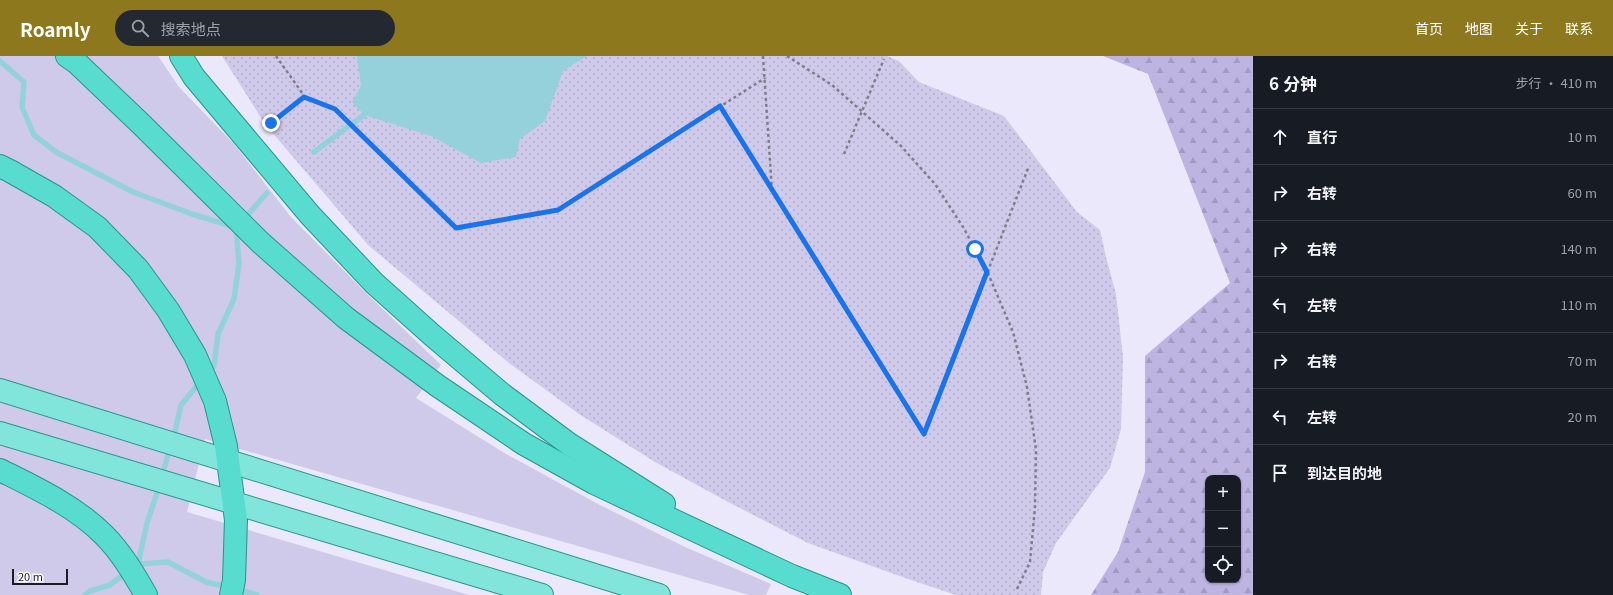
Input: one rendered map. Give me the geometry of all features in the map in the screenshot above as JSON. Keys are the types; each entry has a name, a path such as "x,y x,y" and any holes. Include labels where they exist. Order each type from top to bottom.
{"highway":[{"path":"67,56 77,63 141,124 261,243 346,318 438,386 524,444 594,484 792,576 840,595"},
{"path":"181,56 194,77 310,215 374,283 432,335 497,390 569,444 745,554"},
{"path":"0,166 54,196 97,226 138,269 168,310 195,355 214,401 226,446 236,520 234,580 231,595"},
{"path":"0,470 36,488 73,510 104,535 129,565 146,595"}],"main road":[{"path":"0,390 659,595"},
{"path":"0,433 542,595"}],"path":[{"path":"276,56 304,97 335,109 456,228 558,210 765,78"},
{"path":"763,56 772,193"},
{"path":"787,56 832,84 901,146 935,184 963,227 987,272 1013,332 1028,387 1036,450 1035,507 1030,562 1016,591"},
{"path":"844,154 884,59"},
{"path":"248,140 304,97"},
{"path":"720,106 772,193 924,434 1029,166"}],"shaded area":[{"path":"0,56 158,56 179,87 234,144 291,217 363,290 441,365 416,398 506,454 598,504 685,547 771,584 766,595 749,595 205,439 187,512 469,595 0,595"},
{"path":"222,56 887,56 899,61 919,82 1004,116 1077,212 1100,230 1116,294 1123,357 1121,429 1110,468 1056,543 1043,572 1041,595 956,595 808,543 655,462 579,414 509,363 368,245 265,124"},
{"path":"357,56 587,56 563,71 545,121 520,139 516,157 481,163 431,136 364,115 352,102 361,86"}],"green space":[{"path":"1103,56 1253,56 1253,595 1091,595 1118,552 1145,472 1145,356 1230,283 1148,74"}],"waterway":[{"path":"0,61 24,82 22,107 34,135 56,152 133,192 192,214 234,227"},
{"path":"314,152 364,115"},
{"path":"243,220 267,193"},
{"path":"209,373 214,366 218,334 234,299 239,264 236,228"},
{"path":"173,440 181,405 200,382"},
{"path":"162,476 170,448"},
{"path":"138,564 147,523 160,484"},
{"path":"136,565 168,562 206,582 228,587"},
{"path":"85,595 90,591 110,585 128,571"},
{"path":"236,589 257,595"}],"route":[{"path":"271,123 304,97 335,109 456,228 558,210 720,106 772,193 924,434 987,272 975,249"}]}
